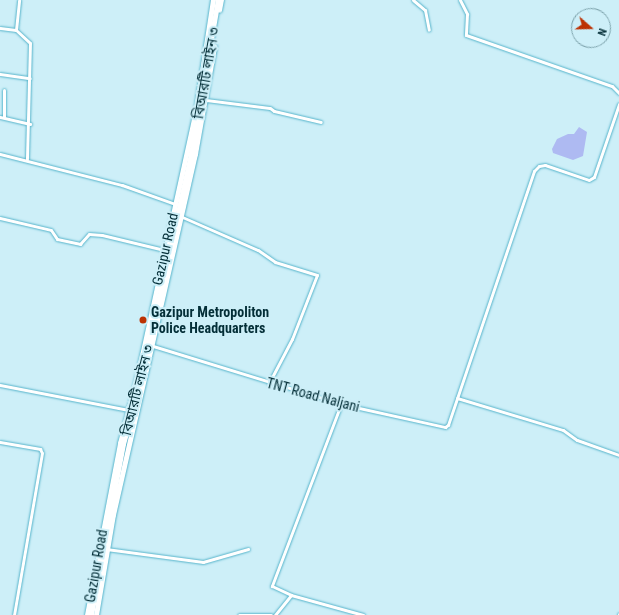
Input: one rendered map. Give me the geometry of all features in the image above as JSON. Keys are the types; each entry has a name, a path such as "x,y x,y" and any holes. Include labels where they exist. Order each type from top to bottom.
{"main road":[{"name":"Gazipur Road","path":"87,615 108,497 196,111 213,0"},
{"name":"বিআরটি লাইন ৩","path":"91,615 124,444 140,384 191,154 218,0"},
{"name":"Gazipur Road","path":"96,615 106,549 127,445 153,346 206,100 221,0"}],"street":[{"path":"16,30 19,0"},
{"path":"413,0 425,10 429,30"},
{"path":"460,0 467,14 466,35 612,86 619,93"},
{"path":"0,28 16,30 30,43 30,124 27,159"},
{"path":"0,74 30,78"},
{"path":"4,90 2,117 30,124"},
{"path":"206,100 270,108 274,111 321,122"},
{"path":"619,104 594,177 589,180 545,165 539,166 534,171 457,398 562,430 577,440 619,455"},
{"path":"0,154 27,159 122,185 175,204"},
{"path":"180,216 258,250 275,262 317,275 292,339 269,383"},
{"path":"0,218 51,230 57,239 80,244 89,234 102,235 164,250"},
{"name":"TNT Road Naljani","path":"153,346 341,404 445,427 448,425 457,398"},
{"path":"0,385 129,410"},
{"path":"341,404 272,586 292,595 363,615"},
{"path":"0,442 40,449 42,453 14,615"},
{"path":"106,549 202,562 248,548"},
{"path":"275,615 292,595"},
{"path":"240,615 271,615"}],"water":[{"path":"579,127 587,132 583,156 573,160 553,153 552,149 557,139 568,134 574,134"}],"place":[{"name":"Gazipur Metropoliton Police Headquarters","path":"143,320"}]}
